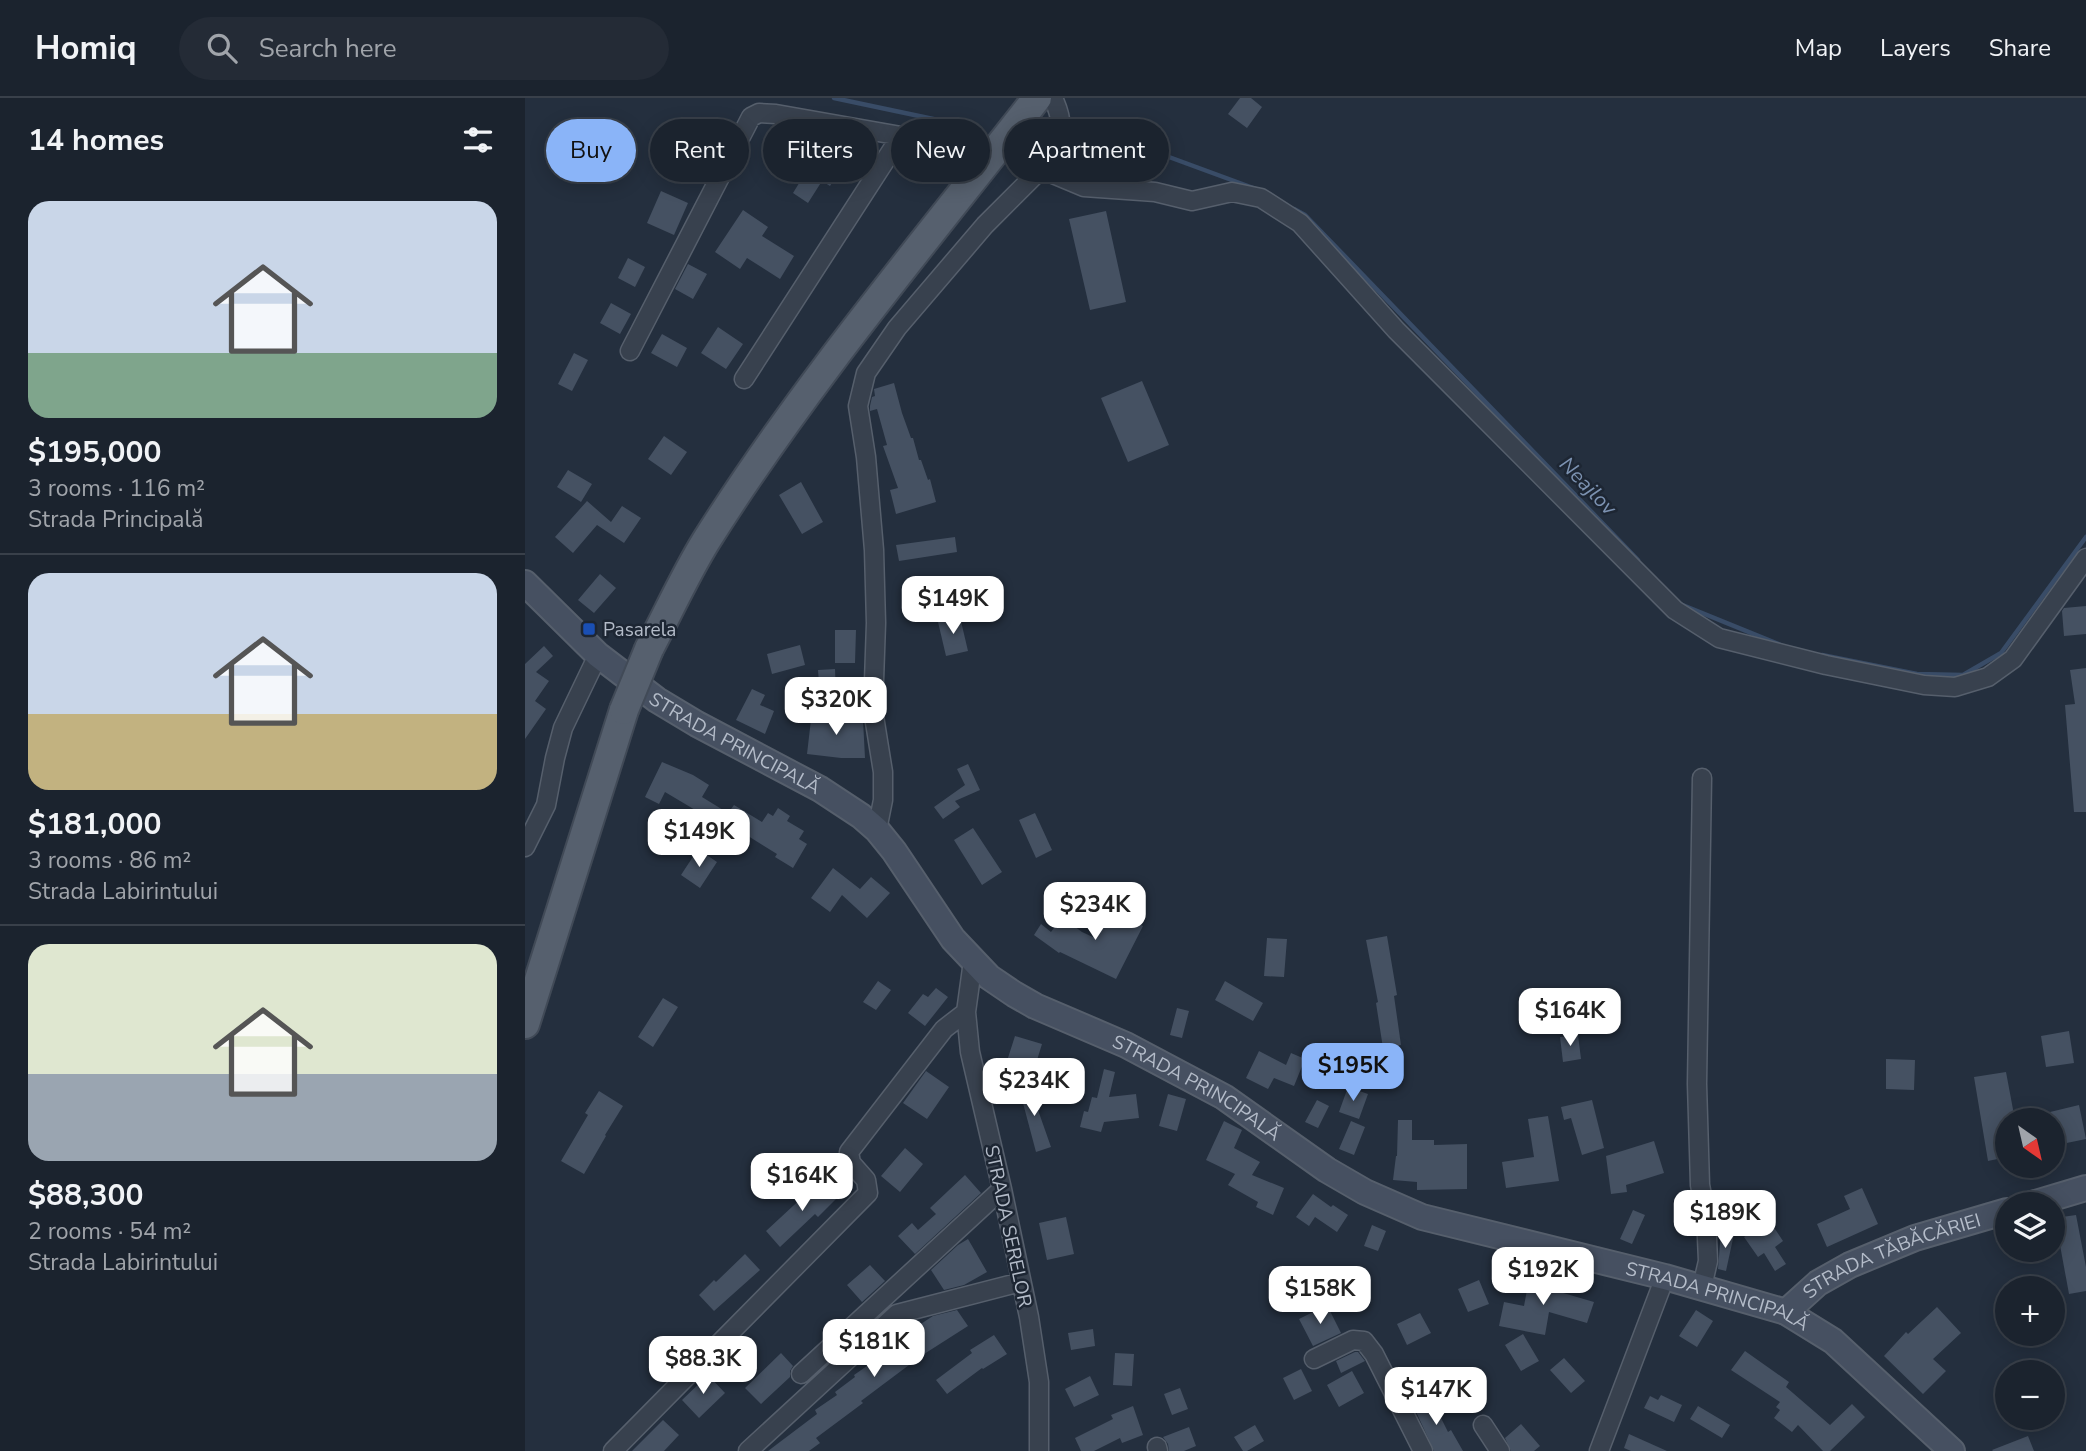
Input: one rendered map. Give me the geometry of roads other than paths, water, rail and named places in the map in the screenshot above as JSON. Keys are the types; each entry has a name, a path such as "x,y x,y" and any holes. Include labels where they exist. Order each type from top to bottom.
{"main road":[{"path":"525,1024 624,710 649,649 705,543 750,474 826,368 1037,98"},
{"name":"STRADA PRINCIPALĂ","path":"525,583 598,656 657,700 820,789 861,816 894,851 953,939 989,977 1024,1000 1126,1045 1224,1097 1327,1170 1365,1192 1422,1217 1665,1277 1786,1312 1833,1341 1952,1451"},
{"path":"2065,1194 2086,1188"},
{"name":"STRADA TĂBĂCĂRIEI","path":"1786,1312 1818,1283 1850,1265 1915,1238 1995,1215"}],"street":[{"path":"1053,98 1061,119"},
{"path":"630,351 751,117 759,113 776,114 891,134"},
{"path":"990,146 999,147"},
{"path":"744,379 891,151"},
{"path":"877,830 883,800 883,772 873,710 876,623 874,550 859,406 866,373 897,328 976,236 1028,182"},
{"path":"1072,182 1084,187 1155,192 1192,201 1232,192 1261,198 1300,223 1396,330 1675,610 1719,638 1826,665 1924,685 1955,687 1988,677 2013,659 2086,558"},
{"path":"525,847 546,805 563,728 598,656"},
{"path":"1702,778 1697,1084 1698,1162 1706,1215 1708,1262 1702,1287"},
{"name":"STRADA SERELOR","path":"973,961 966,1012 970,1052 1029,1317 1039,1382 1039,1451"},
{"path":"613,1451 869,1192 866,1180 851,1163 849,1152 944,1029 966,1012"},
{"path":"801,1374 1002,1189"},
{"path":"1599,1451 1665,1277"},
{"path":"748,1451 897,1314 1021,1282"},
{"path":"1314,1359 1353,1340 1364,1341 1374,1354 1423,1451"},
{"path":"1483,1425 1500,1451"}],"waterway":[{"name":"Neajlov","path":"834,98 933,119"},
{"name":"Neajlov","path":"1169,157 1256,189"},
{"name":"Neajlov","path":"1294,209 1305,215 1638,560"},
{"name":"Neajlov","path":"1822,655 1917,674 1963,675 2001,653 2086,537"},
{"name":"Neajlov","path":"1680,604 1783,646"}],"place":[{"name":"Pasarela","path":"589,629"}]}
